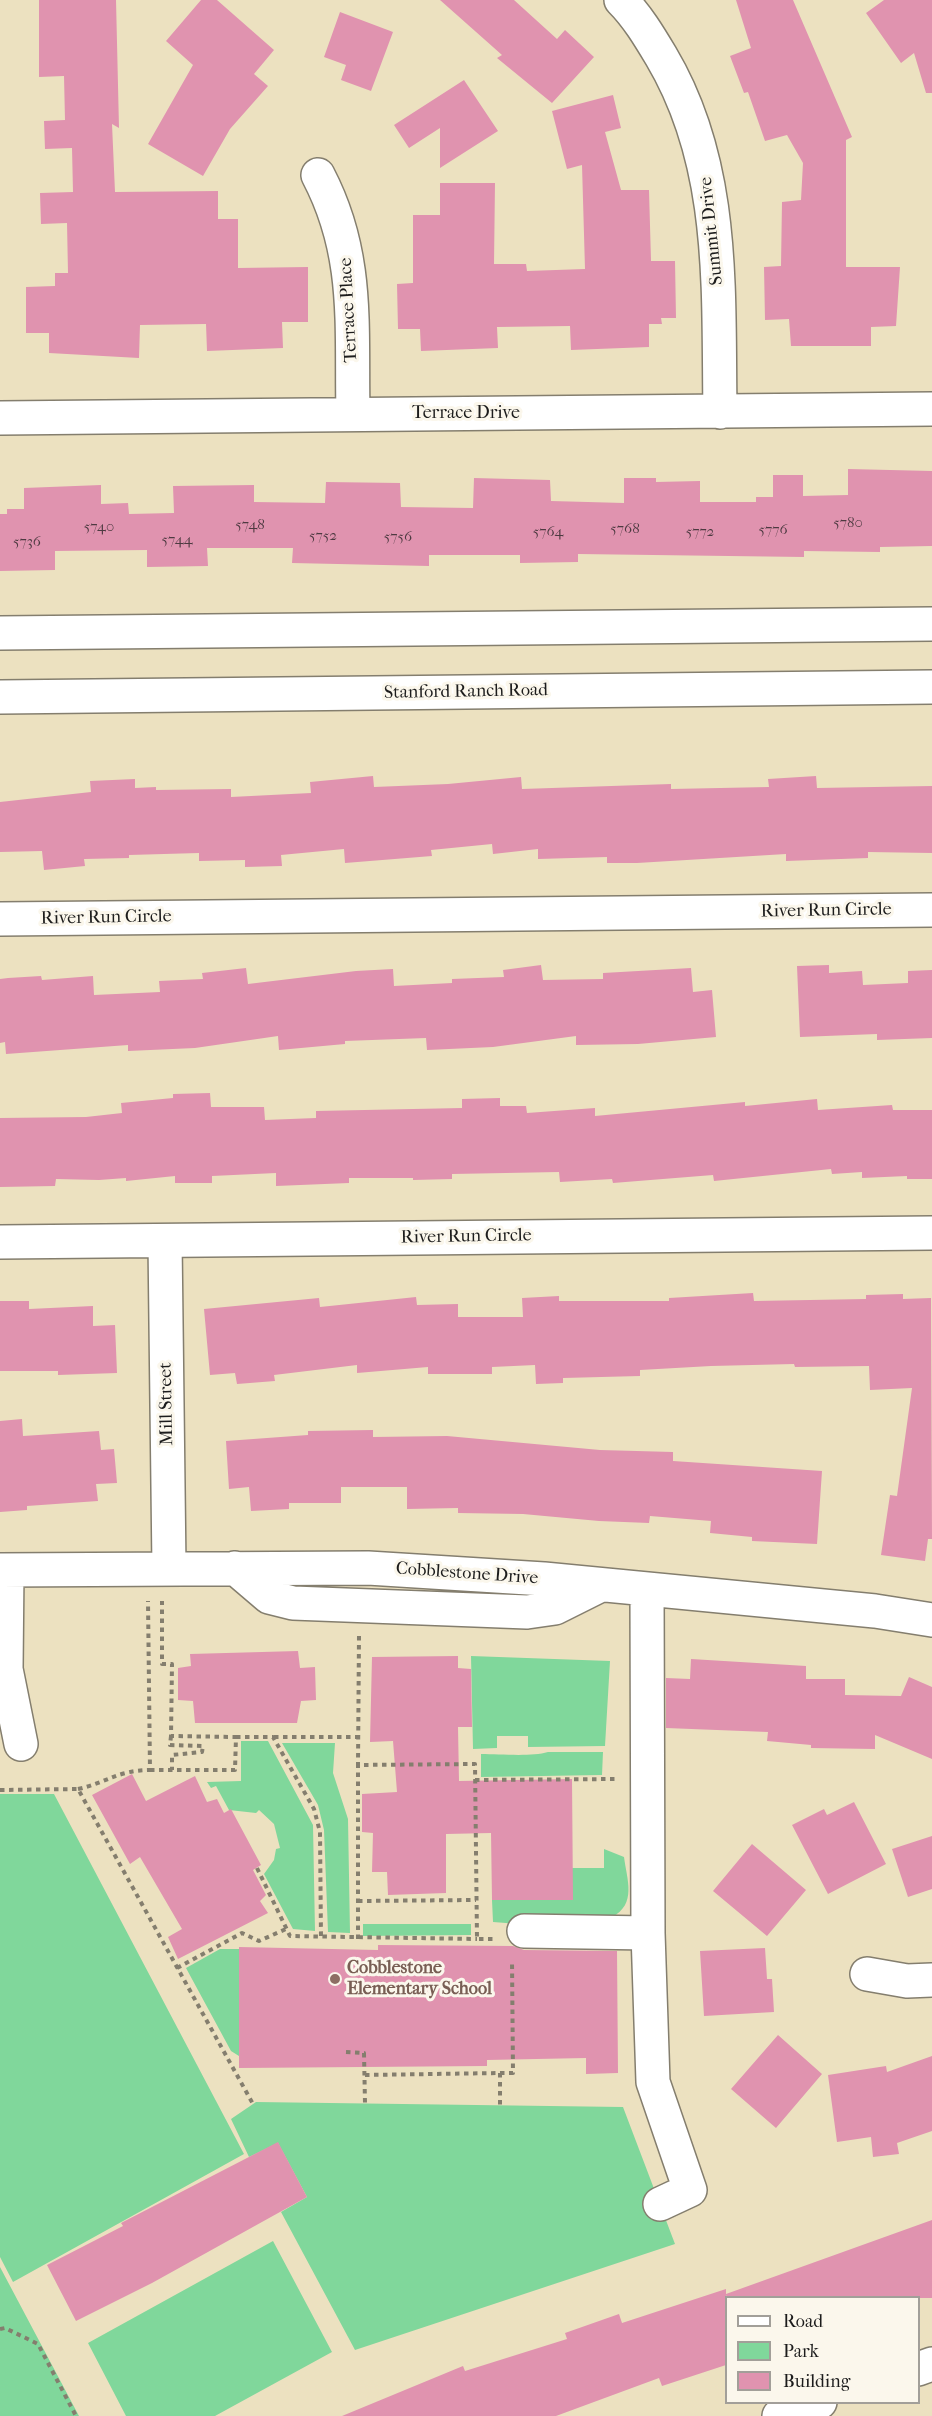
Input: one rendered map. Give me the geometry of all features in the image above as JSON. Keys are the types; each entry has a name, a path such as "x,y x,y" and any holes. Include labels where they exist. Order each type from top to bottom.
{"street":[{"name":"Summit Drive","path":"621,0 650,37 673,76 692,118 704,159 714,207 718,257 720,412"},
{"name":"Terrace Place","path":"318,175 334,204 350,271 353,414"},
{"name":"Terrace Drive","path":"0,418 932,409"},
{"path":"0,633 932,624"},
{"name":"Stanford Ranch Road","path":"0,697 932,687"},
{"name":"River Run Circle","path":"0,919 932,910"},
{"name":"River Run Circle","path":"0,1242 932,1233"},
{"name":"Mill Street","path":"165,1240 169,1568"},
{"name":"Cobblestone Drive","path":"3,1570 392,1569 647,1589 875,1611 932,1620"},
{"path":"3,1570 6,1669 21,1744"},
{"path":"647,1589 648,1933 653,2082 690,2190 660,2204"},
{"path":"512,1940 648,1933"},
{"path":"867,1974 907,1981 932,1980"},
{"path":"779,2416 817,2404"}],"path":[{"path":"148,1601 150,1770"},
{"path":"162,1601 162,1664 172,1664 170,1745 203,1746 202,1752 172,1755 172,1770"},
{"path":"358,1939 359,1638"},
{"path":"171,1736 358,1737"},
{"path":"0,1790 78,1789 98,1785 117,1773 150,1770 236,1770 236,1737"},
{"path":"273,1737 314,1809 320,1832 321,1938"},
{"path":"358,1765 475,1764 477,1939"},
{"path":"475,1780 647,1779"},
{"path":"78,1789 253,2104"},
{"path":"257,1868 290,1936 512,1940 513,2073 364,2074"},
{"path":"358,1901 476,1900"},
{"path":"177,1968 242,1933 259,1941 286,1929"},
{"path":"346,2052 364,2053 365,2103"},
{"path":"500,2073 500,2105"},
{"path":"0,2329 5,2328 38,2344 76,2416"}],"green space":[{"path":"471,1656 610,1661 605,1746 528,1747 528,1736 497,1736 497,1748 473,1749"},
{"path":"241,1741 268,1741 313,1825 315,1931 293,1929 264,1874 274,1860 276,1849 280,1848 274,1824 259,1810 256,1813 229,1810 216,1786 211,1788 207,1782 241,1781"},
{"path":"282,1743 335,1743 333,1773 348,1819 350,1933 328,1932 324,1830 318,1805"},
{"path":"548,1752 603,1752 602,1775 481,1777 481,1754 524,1755"},
{"path":"0,1794 54,1794 244,2154 13,2282 0,2257"},
{"path":"604,1849 624,1857 628,1898 620,1912 612,1917 519,1916 519,1924 493,1922 492,1900 572,1900 572,1868 604,1868"},
{"path":"363,1924 471,1924 471,1935 363,1936"},
{"path":"220,1949 239,1949 239,2056 231,2051 186,1968"},
{"path":"256,2102 623,2107 675,2244 355,2350 281,2212 307,2197 278,2143 249,2157 231,2119"},
{"path":"273,2241 332,2352 215,2416 126,2416 88,2343"},
{"path":"0,2267 79,2416 0,2416"}],"building":[{"path":"39,0 116,0 119,128 112,124 115,192 218,191 218,219 238,219 238,268 308,267 308,322 282,322 283,348 207,351 206,324 140,325 139,358 49,353 49,333 26,333 26,287 55,286 55,273 68,273 67,223 41,224 40,193 73,192 72,148 45,149 44,121 65,120 64,76 39,77"},
{"path":"201,0 217,0 274,50 254,74 268,86 230,129 203,176 148,144 193,65 166,41"},
{"path":"440,0 514,0 557,39 565,30 594,57 552,103 497,58 502,55"},
{"path":"736,0 793,0 852,137 846,140 846,267 900,267 896,326 871,327 871,346 791,346 789,319 765,320 764,267 781,266 782,202 801,200 803,163 787,135 765,141 748,92 744,93 730,56 751,48"},
{"path":"884,0 932,0 932,93 926,93 914,53 901,63 866,13"},
{"path":"340,12 393,32 371,91 341,80 346,65 324,57"},
{"path":"464,80 498,131 440,168 440,128 409,148 394,125"},
{"path":"613,95 621,128 605,132 621,190 649,190 651,261 675,261 676,318 661,318 662,324 649,324 649,347 571,350 570,326 497,327 498,348 421,351 420,329 398,329 397,284 413,283 413,215 440,215 440,183 495,183 494,264 526,264 527,271 585,269 582,165 567,169 552,111"},
{"path":"848,469 932,471 932,546 880,547 880,552 804,551 804,557 578,554 578,562 520,563 520,555 429,555 429,566 292,563 293,548 207,548 208,566 147,567 147,550 55,551 55,570 0,571 0,514 7,514 7,509 24,509 24,488 101,485 101,504 128,503 129,514 174,513 173,486 254,485 254,502 325,503 326,482 400,483 401,507 473,508 474,478 550,480 551,501 624,503 624,478 656,478 656,482 700,481 700,502 756,502 756,497 773,497 773,475 803,475 803,496 848,495"},
{"path":"373,776 374,787 448,784 521,777 522,789 671,784 671,789 769,787 768,779 816,776 817,788 932,786 932,853 868,852 868,858 786,861 786,854 607,863 607,857 538,859 538,849 493,854 492,844 431,850 432,856 345,863 344,849 281,855 282,866 245,867 245,860 199,861 199,853 84,859 85,866 44,870 42,851 0,852 0,802 91,792 90,781 135,779 135,788 156,787 156,790 231,789 231,797 311,793 310,782"},
{"path":"541,965 543,980 603,979 603,973 691,968 693,992 712,990 716,1037 638,1044 576,1045 576,1036 493,1047 427,1050 426,1038 345,1041 345,1044 279,1050 278,1036 195,1048 128,1051 128,1045 6,1054 5,1042 0,1043 0,979 41,976 42,980 93,976 94,995 160,992 159,981 203,979 202,973 246,968 248,984 356,971 393,969 394,986 452,983 452,979 504,977 503,970"},
{"path":"829,965 829,973 862,971 863,985 908,983 908,971 932,970 932,1038 877,1040 877,1034 800,1037 797,966"},
{"path":"210,1093 211,1107 264,1107 265,1120 316,1118 316,1111 462,1108 462,1099 500,1098 500,1106 526,1106 527,1113 595,1108 595,1116 745,1102 745,1106 817,1099 818,1110 892,1105 893,1110 932,1110 932,1179 907,1179 907,1176 862,1178 862,1172 832,1174 831,1169 714,1181 713,1175 613,1183 612,1179 560,1182 559,1172 452,1174 452,1179 349,1178 349,1183 276,1186 276,1173 212,1176 212,1183 175,1183 175,1176 126,1181 126,1178 56,1179 55,1186 0,1187 0,1118 86,1117 122,1113 121,1103 173,1098 173,1094"},
{"path":"753,1293 754,1301 866,1299 866,1295 903,1294 903,1299 931,1298 932,1539 928,1539 925,1561 881,1555 890,1495 897,1496 912,1388 870,1390 869,1366 795,1367 794,1364 711,1366 640,1370 640,1376 563,1378 563,1383 536,1384 535,1365 492,1367 492,1374 428,1374 428,1367 357,1373 357,1365 274,1375 275,1381 237,1384 235,1373 210,1375 204,1309 319,1298 320,1307 416,1297 417,1305 458,1304 458,1317 523,1317 522,1298 559,1296 559,1301 669,1301 669,1298"},
{"path":"0,1301 29,1301 29,1309 93,1306 93,1326 115,1325 117,1373 58,1375 58,1371 0,1371"},
{"path":"22,1419 23,1436 99,1431 101,1450 114,1449 117,1483 96,1484 98,1501 27,1506 27,1510 0,1512 0,1421"},
{"path":"373,1430 373,1437 447,1436 600,1450 673,1452 673,1461 822,1471 817,1544 752,1541 752,1537 710,1533 711,1521 650,1516 649,1523 523,1514 458,1513 458,1508 407,1509 407,1487 341,1487 341,1503 289,1503 289,1509 251,1511 249,1487 229,1489 226,1441 308,1435 308,1431"},
{"path":"298,1651 300,1668 315,1667 316,1700 301,1701 297,1723 195,1723 193,1701 178,1700 178,1668 191,1666 190,1654"},
{"path":"458,1656 458,1668 471,1669 472,1727 458,1727 459,1781 572,1779 573,1900 492,1900 491,1833 446,1834 446,1893 388,1895 387,1872 372,1872 373,1833 362,1832 362,1794 397,1792 393,1741 370,1742 372,1657"},
{"path":"691,1659 806,1666 806,1679 845,1679 845,1695 901,1696 909,1677 932,1687 932,1759 875,1735 875,1749 811,1748 811,1745 767,1741 768,1732 666,1728 666,1678 690,1679"},
{"path":"132,1774 146,1801 195,1776 207,1802 217,1799 224,1813 231,1809 261,1865 253,1870 266,1895 260,1901 268,1913 178,1959 168,1937 182,1929 140,1857 130,1864 92,1795"},
{"path":"854,1802 886,1864 828,1894 792,1825 824,1809 827,1815"},
{"path":"932,1836 932,1889 908,1897 892,1849"},
{"path":"752,1844 806,1890 767,1936 713,1891"},
{"path":"378,1945 513,1946 524,1950 617,1951 618,2073 586,2074 586,2058 487,2060 487,2066 239,2068 239,1947 378,1950"},
{"path":"765,1948 767,1979 772,1979 774,2012 704,2016 700,1951"},
{"path":"778,2035 822,2074 776,2128 731,2089"},
{"path":"932,2056 932,2131 897,2143 899,2154 873,2157 871,2137 837,2142 828,2075 886,2066 887,2072"},
{"path":"278,2142 307,2197 152,2283 76,2321 47,2265 123,2226 121,2223"},
{"path":"932,2220 932,2298 920,2298 920,2296 726,2295 725,2365 662,2386 659,2378 556,2416 342,2416 463,2366 465,2371 567,2339 565,2333 619,2314 622,2323 726,2289 726,2294"}],"place":[{"name":"Cobblestone Elementary School","path":"335,1979"}]}
